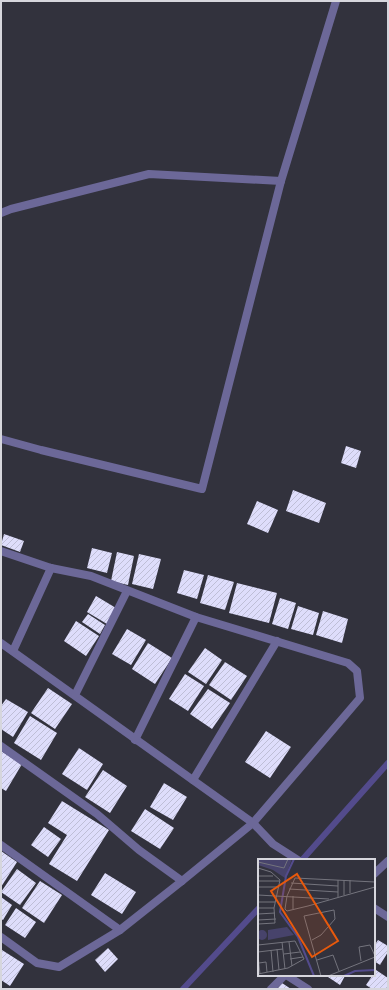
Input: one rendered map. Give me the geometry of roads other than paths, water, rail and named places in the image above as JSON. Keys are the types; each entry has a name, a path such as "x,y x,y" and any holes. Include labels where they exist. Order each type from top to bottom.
{"street":[{"path":"1,439 202,489 282,181 336,1"},
{"path":"1,213 11,209 150,174 282,181"},
{"path":"1,551 50,568 91,576 196,617 348,663 358,671 360,698 253,823 120,930 59,967 37,963 1,937"},
{"path":"13,651 50,568"},
{"path":"75,695 127,591"},
{"path":"135,740 196,617"},
{"path":"193,780 277,641"},
{"path":"1,643 253,823 273,844 296,859"},
{"path":"1,746 97,814 139,850 182,881"},
{"path":"1,845 120,930"},
{"path":"375,873 388,861"},
{"path":"375,909 388,917"},
{"path":"271,989 285,976"},
{"path":"288,976 308,989"}],"waterway":[{"path":"303,859 388,763"},
{"path":"183,989 258,909"}]}
